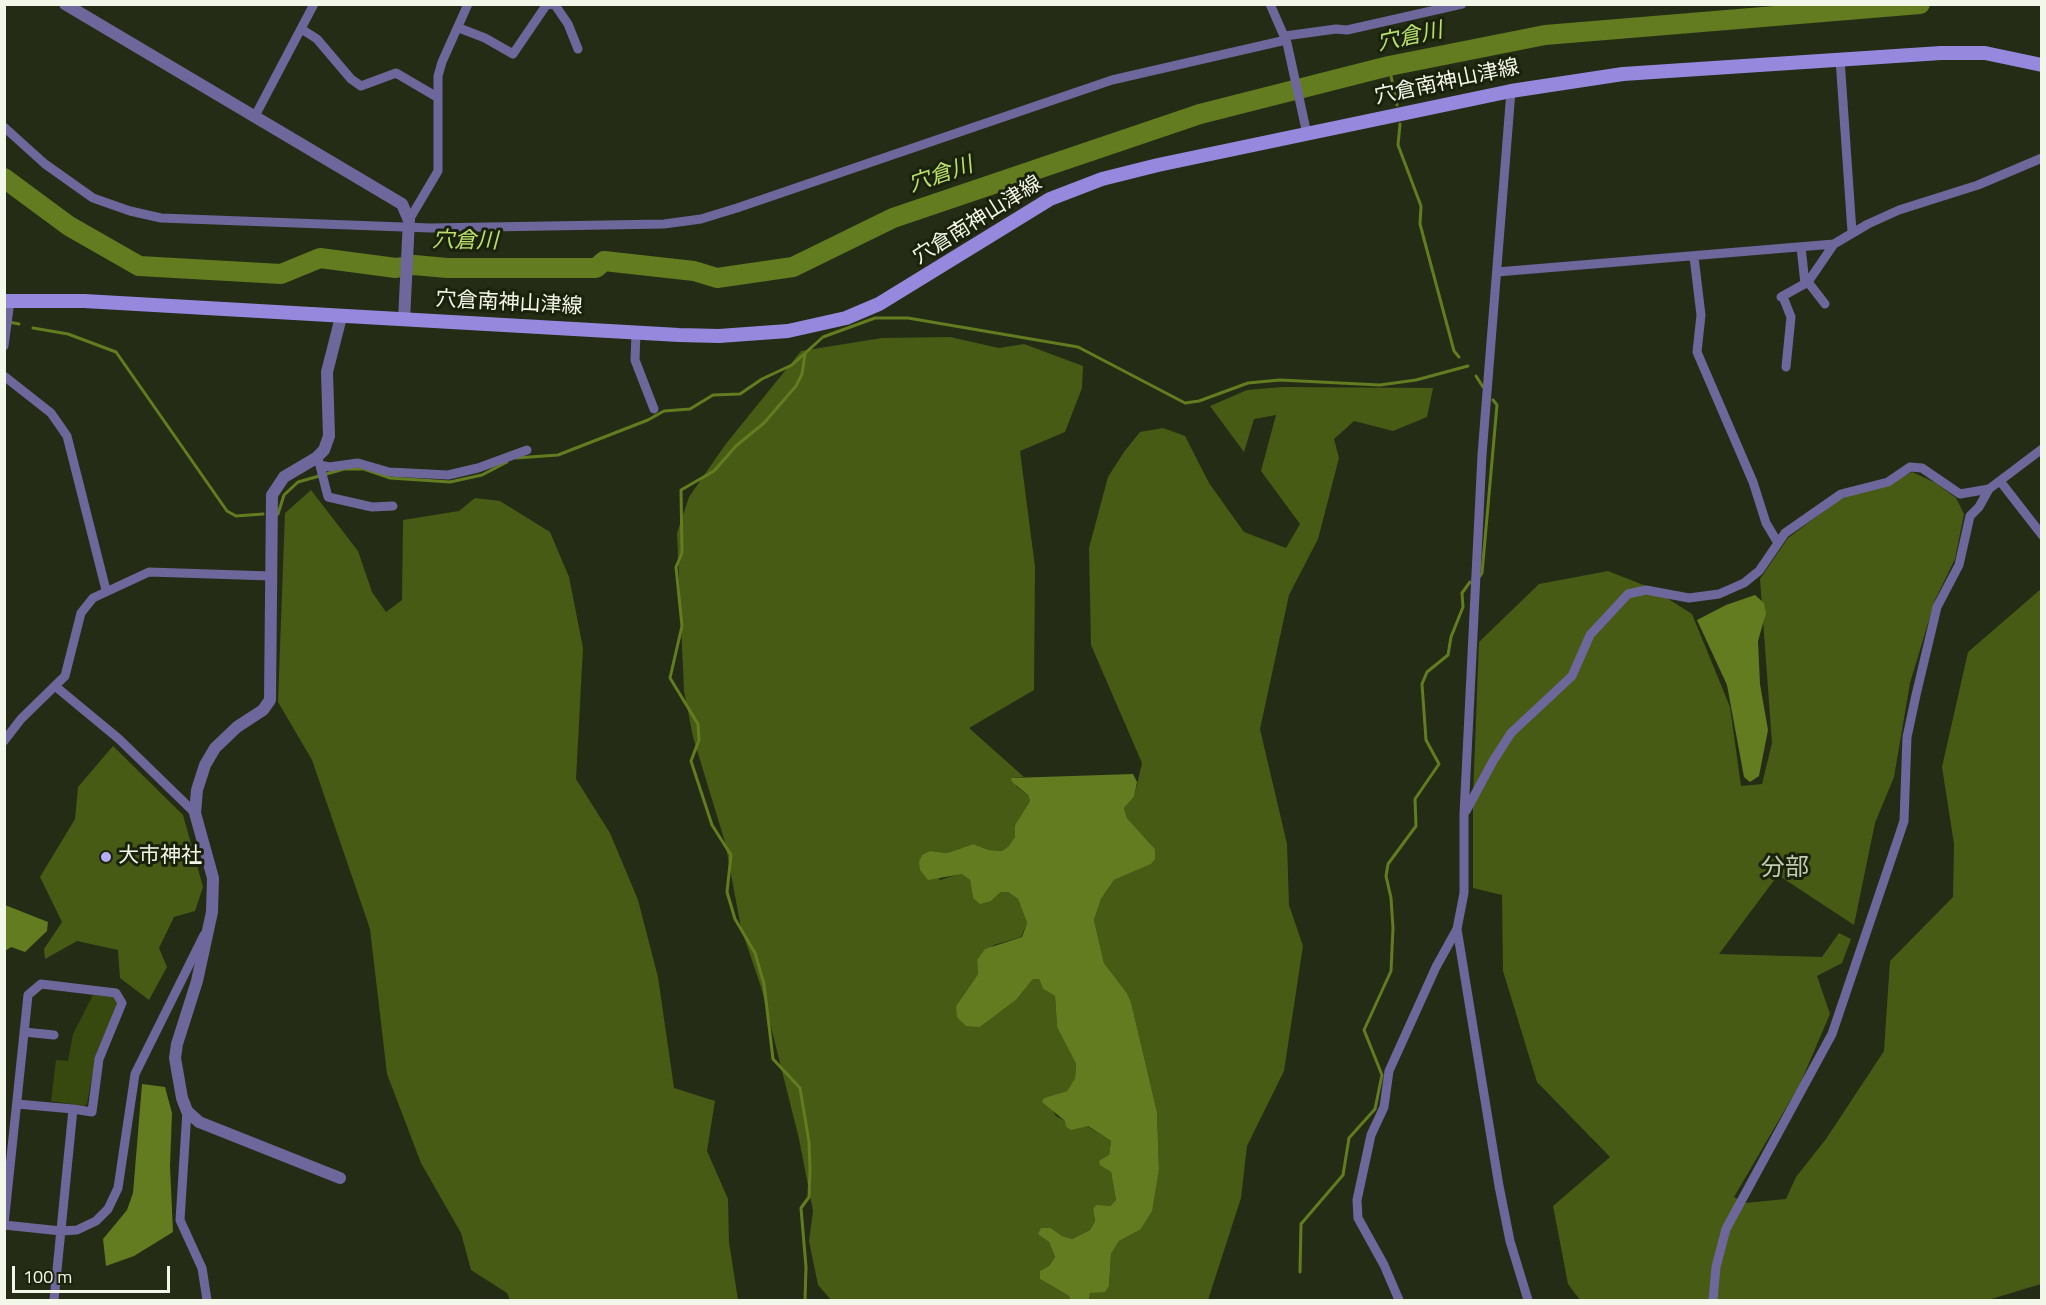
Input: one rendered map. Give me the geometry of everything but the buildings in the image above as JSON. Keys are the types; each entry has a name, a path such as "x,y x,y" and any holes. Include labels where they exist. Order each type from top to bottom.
{"main road":[{"name":"穴倉南神山津線","path":"7,301 84,301 341,316 404,314 636,332 756,335 788,331 846,318 899,294 1031,209 1066,192 1122,173 1306,130 1510,91 1623,74 1840,59 1985,53 2042,65"}],"street":[{"path":"65,4 397,200 406,211 409,225 404,314"},
{"path":"255,116 303,30 314,4"},
{"path":"409,225 438,171 437,97 442,62 468,4"},
{"path":"459,28 485,38 513,54 548,4 555,5 568,24 578,49"},
{"path":"1270,4 1286,40 1306,130"},
{"path":"4,127 69,181 99,200 130,211 185,220 595,226 692,221 1087,87 1286,40 1336,29 1347,30 1462,4"},
{"path":"303,30 317,39 351,79 361,86 396,73 437,97"},
{"path":"1840,59 1852,232"},
{"path":"1399,1300 1384,1265 1358,1218 1357,1200 1371,1135 1383,1107 1389,1071 1436,967 1457,929 1464,893 1464,813 1482,455 1510,91"},
{"path":"1786,367 1791,317 1782,297 1807,283 1833,244 1852,232 1899,210 1978,184 2042,158"},
{"path":"1497,272 1833,244"},
{"path":"1801,248 1807,283 1825,304"},
{"path":"1694,257 1701,315 1697,352 1750,472 1766,523 1778,543"},
{"path":"4,346 9,321 7,301"},
{"path":"341,316 327,372 329,436 321,468 328,497 372,507 393,506"},
{"path":"636,332 635,360 654,409"},
{"path":"4,376 51,413 67,436 106,590"},
{"path":"1713,1300 1716,1267 1726,1229 1832,1034 1904,821 1908,737 1937,608 1959,565 1970,516 1979,507 1989,489 2042,449"},
{"path":"207,1300 202,1268 180,1220 187,1111 176,1072 177,1044 197,981 212,912 213,878 195,813 199,782 215,748 237,726 259,714 270,700 272,495 284,477 321,468 358,463 389,471 448,475 478,468 527,450"},
{"path":"1464,813 1492,761 1511,734 1572,676 1590,635 1628,594 1646,590 1689,598 1719,594 1744,583 1759,571 1778,543 1794,526 1841,494 1888,482 1910,467 1922,468 1960,494 1989,489"},
{"path":"2000,481 2042,535"},
{"path":"4,741 21,719 65,676 81,613 93,598 149,572 271,576"},
{"path":"55,686 119,739 195,813"},
{"path":"17,1104 92,1112 99,1059 122,1003 116,993 41,984 28,995 7,1174 4,1224 61,1231 77,1230 96,1221 108,1209 116,1196 135,1074 208,927"},
{"path":"1457,929 1498,1186 1509,1241 1528,1300"},
{"path":"24,1032 54,1035"},
{"path":"54,1300 73,1109"},
{"path":"187,1111 209,1128 340,1178"}],"shaded area":[{"path":"950,337 999,348 1024,344 1083,366 1082,388 1065,432 1020,451 1035,567 1034,690 969,728 1024,777 1012,778 1017,787 1028,795 1030,801 1015,825 1015,837 1010,846 1002,851 989,850 973,844 947,853 930,851 940,880 962,873 970,880 973,898 991,901 1001,892 1008,892 1018,899 1027,923 1021,937 994,945 977,960 978,974 956,1006 980,1027 1016,1000 1033,979 1039,979 1043,989 1055,996 1057,1027 1076,1064 1075,1078 1067,1091 1045,1098 1056,1116 1065,1121 1087,1126 1111,1141 1109,1155 1101,1165 1111,1172 1116,1200 1110,1206 1093,1209 1095,1221 1090,1230 1072,1239 1062,1236 1051,1228 1039,1234 1049,1242 1055,1257 1040,1279 1069,1296 1070,1300 831,1300 818,1285 809,1241 813,1211 799,1139 761,987 741,928 725,842 693,737 684,691 677,533 689,497 725,445 801,351 882,338"},
{"path":"1283,387 1433,388 1427,417 1393,431 1354,421 1334,439 1339,458 1318,539 1289,595 1260,729 1287,844 1289,905 1303,946 1284,1071 1247,1146 1241,1198 1208,1300 1089,1300 1090,1293 1109,1286 1111,1254 1119,1241 1140,1230 1159,1169 1157,1112 1131,1002 1127,993 1104,963 1094,920 1101,899 1114,880 1150,864 1155,849 1127,818 1124,808 1134,797 1142,763 1091,645 1089,548 1108,477 1140,432 1163,428 1185,436 1209,483 1244,532 1286,548 1300,524 1261,471 1276,415 1254,419 1244,452 1210,406 1247,390"},
{"path":"1912,472 1936,483 1956,498 1964,514 1955,559 1935,600 1910,683 1894,777 1875,823 1854,925 1778,875 1719,954 1822,957 1839,933 1851,939 1842,963 1817,976 1830,1014 1800,1084 1734,1197 1745,1203 1786,1199 1796,1177 1826,1139 1884,1051 1890,961 1953,897 1954,844 1942,767 1968,652 2041,589 2041,1284 1988,1300 1580,1300 1568,1284 1553,1206 1610,1157 1537,1082 1503,971 1502,895 1473,888 1473,797 1479,642 1539,584 1608,571 1651,588 1692,614 1730,707 1741,786 1762,784 1772,743 1760,579 1788,538 1843,497 1886,486"},
{"path":"311,490 358,551 372,592 386,612 402,600 403,520 459,511 475,498 500,501 550,532 569,577 583,648 576,779 610,833 638,900 658,977 674,1088 715,1101 707,1151 728,1199 729,1242 738,1300 510,1300 507,1293 471,1270 461,1233 421,1163 387,1074 370,929 312,760 278,702 285,513"},
{"path":"1755,595 1764,603 1766,613 1758,641 1760,684 1768,730 1759,776 1750,782 1744,777 1727,685 1697,620 1726,605"},
{"path":"113,746 183,815 203,887 195,911 174,917 159,948 167,967 149,1000 120,978 118,950 77,941 45,959 44,949 62,922 40,877 75,819 78,787"},
{"path":"1133,774 1137,782 1134,797 1124,808 1127,818 1155,849 1155,859 1151,864 1114,880 1101,899 1094,920 1104,963 1127,993 1131,1002 1157,1112 1159,1169 1152,1211 1140,1230 1119,1241 1111,1254 1109,1286 1105,1292 1090,1293 1089,1300 1070,1300 1069,1296 1040,1279 1040,1271 1049,1266 1055,1257 1049,1242 1038,1234 1041,1228 1051,1228 1062,1236 1072,1239 1090,1230 1095,1221 1093,1209 1096,1205 1110,1206 1116,1200 1111,1172 1100,1165 1099,1161 1109,1155 1111,1141 1088,1126 1071,1130 1066,1127 1065,1121 1042,1102 1044,1098 1067,1091 1075,1078 1076,1064 1057,1027 1055,996 1043,989 1039,979 1033,979 1016,1000 980,1027 966,1026 957,1017 956,1006 978,974 977,960 985,949 1022,937 1027,923 1018,899 1008,892 1001,892 991,901 980,904 973,898 970,880 962,874 928,880 920,870 919,862 922,855 930,851 947,853 973,844 989,850 1002,851 1009,846 1015,837 1015,825 1030,801 1028,795 1012,782 1011,778"},
{"path":"5,905 48,922 47,931 25,952 11,947 5,951"},
{"path":"93,995 113,997 117,1003 95,1060 87,1104 84,1106 51,1101 56,1060 68,1061 73,1034"},
{"path":"142,1084 165,1087 172,1113 170,1166 173,1232 134,1256 106,1266 103,1239 127,1210 133,1193"}],"waterway":[{"name":"穴倉川","path":"4,178 69,226 139,266 281,274 320,258 396,268 414,265 447,268 596,268 604,261 694,271 717,278 793,267 893,218 1200,114 1389,66 1545,35 1920,4"},
{"path":"1389,66 1397,105"},
{"path":"1400,124 1398,145 1421,206 1420,224 1454,351 1459,357"},
{"path":"516,458 558,455 648,420 664,411 690,409 713,395 740,394 762,379 792,365 823,337 875,318 908,318 1078,347 1185,403 1199,401 1248,383 1280,380 1380,385 1416,380 1468,366"},
{"path":"9,322 19,324"},
{"path":"33,328 68,334 116,352 227,511 236,516 263,514"},
{"path":"805,354 802,374 796,386 764,423 736,446 714,471 681,490 682,553 676,567 682,626 670,678 698,724 699,740 691,761 712,825 731,855 727,892 735,919 755,953 764,984 773,1059 800,1088 809,1142 810,1170 809,1197 801,1208 806,1267 805,1300"},
{"path":"1476,376 1483,387"},
{"path":"1480,576 1497,405 1493,400"},
{"path":"278,514 284,495 298,482 344,469 364,469 390,478 450,482 482,475 507,462"},
{"path":"1300,1272 1301,1224 1343,1175 1349,1138 1375,1109 1382,1075 1364,1030 1391,971 1393,928 1391,898 1386,876 1388,864 1416,826 1415,799 1439,764 1426,740 1422,684 1427,672 1448,655 1451,637 1463,607 1462,593 1470,582"}],"place":[{"name":"大市神社","path":"106,857"}],"district":[{"name":"分部","path":"1785,869"}]}
